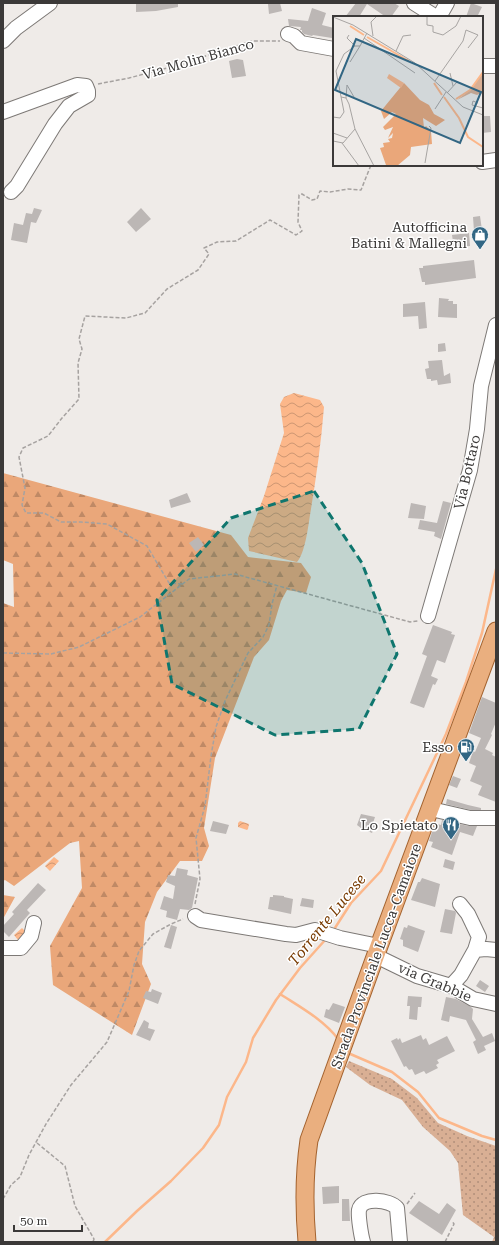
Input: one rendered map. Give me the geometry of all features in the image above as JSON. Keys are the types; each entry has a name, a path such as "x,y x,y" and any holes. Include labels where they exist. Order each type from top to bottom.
{"main road":[{"name":"Strada Provinciale Lucca-Camaiore","path":"307,1242 305,1185 309,1140 377,951 496,632"}],"street":[{"path":"3,40 16,28 50,3"},
{"path":"414,3 435,16"},
{"path":"438,16 447,3"},
{"path":"288,34 294,36 302,43 333,49"},
{"path":"483,66 496,66"},
{"path":"3,112 77,85 86,86 88,91 88,95 69,106 55,124 17,186 11,192"},
{"path":"483,162 496,160"},
{"name":"Via Bottaro","path":"428,616 470,470 477,429 481,386 496,325"},
{"path":"431,809 470,818 496,818"},
{"path":"451,986 461,975 475,950 479,937 468,914 460,904"},
{"name":"via Grabbie","path":"194,916 201,920 286,934 296,935 315,930 377,951 417,976 451,986 473,999 496,1004"},
{"path":"3,948 21,948 31,936 34,923"},
{"path":"475,950 496,950"},
{"path":"362,1242 359,1210 366,1202 377,1201 391,1203 397,1208 400,1242"}],"path":[{"name":"Via Molin Bianco","path":"86,86 129,78 167,68 252,41 278,40 302,43"},
{"path":"182,584 169,583 147,546 107,524 61,522 44,513 26,513 22,505 25,488 19,457 23,448 48,436 79,399 78,363 82,349 79,339 85,316 126,318 145,313 167,289 198,270 209,254 204,248 217,242 236,241 270,220 296,235 302,231 298,222 299,195 302,194 312,200 317,199 320,191 330,192 348,189 361,190 371,166"},
{"path":"3,653 51,654 79,647 140,617 189,580 235,574 410,622 422,621 428,616"},
{"path":"3,1199 11,1185 20,1177 29,1155 37,1143 46,1124 71,1085 107,1042 129,991 134,965 139,951 153,934 159,930 176,921 194,916 200,879 196,838 205,806 216,727 225,702 248,653 263,638 269,625 277,585"},
{"path":"37,1143 65,1166 75,1206 90,1230 94,1238 93,1242"},
{"path":"445,1242 454,1224 452,1221"}],"highlighted area":[{"path":"314,491 362,563 397,654 359,729 275,735 172,684 157,600 231,518"}],"shaded area":[{"path":"349,1061 392,1079 417,1098 438,1123 467,1136 496,1146 496,1242 492,1242 494,1237 463,1215 458,1163 450,1151 423,1127 402,1100 370,1085 346,1067"}],"green space":[{"path":"3,473 231,535 248,557 301,563 311,577 306,593 287,590 281,601 269,640 254,657 215,758 204,828 209,846 202,861 180,861 157,892 145,922 142,964 151,984 132,1035 53,985 50,946 82,888 79,841 70,843 14,886 5,880 3,881 3,603 14,607 13,564 3,560"},
{"path":"3,895 15,897 3,919"}],"water":[{"path":"294,393 320,400 324,407 318,461 307,533 302,553 297,562 249,551 248,538 264,496 284,433 280,404 284,397"},
{"path":"240,821 249,824 247,830 238,827 238,823"},
{"path":"54,857 59,861 50,871 45,866"},
{"path":"22,928 26,932 18,940 14,935"}],"building":[{"path":"136,3 178,3 178,7 156,11 136,12"},
{"path":"280,3 282,11 269,14 268,4"},
{"path":"356,3 394,3 399,6 392,16 385,16 367,4 360,16 346,16"},
{"path":"471,3 482,7 478,16 466,16"},
{"path":"312,8 326,13 322,25 333,28 332,38 304,34 302,30 300,30 301,27 289,26 288,19 308,21"},
{"path":"237,59 243,60 246,76 232,78 229,61"},
{"path":"483,116 490,116 491,132 483,133"},
{"path":"34,208 42,210 36,223 31,222 27,243 11,240 14,223 23,225 26,213 32,214"},
{"path":"141,208 151,219 136,232 127,222"},
{"path":"480,216 482,230 474,231 473,217"},
{"path":"469,233 470,246 454,248 452,235"},
{"path":"474,260 476,278 425,285 425,282 422,282 419,268 423,268 423,266"},
{"path":"439,298 449,299 448,301 453,301 453,304 457,304 457,318 438,317"},
{"path":"425,302 427,328 419,329 418,316 403,317 403,304"},
{"path":"445,343 446,351 438,352 438,344"},
{"path":"442,360 444,376 450,373 451,383 438,385 437,380 431,381 431,379 427,379 425,369 429,368 428,361"},
{"path":"187,493 191,502 171,508 169,500"},
{"path":"443,501 451,503 441,539 434,536 435,532 418,529 420,520 437,523"},
{"path":"411,503 426,506 424,519 408,518"},
{"path":"198,537 204,545 196,552 189,543"},
{"path":"433,625 452,632 451,634 455,635 445,663 437,660 431,676 438,679 435,685 433,684 424,708 410,703 427,656 422,654"},
{"path":"482,697 496,703 496,722 491,734 492,735 485,749 493,753 492,755 496,757 496,802 478,795 482,786 470,781 476,766 469,763 473,751 475,752 481,738 469,733"},
{"path":"453,776 461,779 457,788 449,785"},
{"path":"447,799 481,808 481,810 471,810 446,804"},
{"path":"361,814 375,817 373,823 376,824 372,833 357,825"},
{"path":"442,820 468,826 477,826 473,836 460,832 452,855 431,847 433,842 429,841 435,823 441,825"},
{"path":"213,821 229,825 226,834 210,831"},
{"path":"445,859 455,862 453,870 443,867"},
{"path":"177,868 188,870 187,875 198,878 192,908 189,910 180,909 177,920 166,917 167,911 160,909 164,896 173,899 175,886 166,882 168,875 175,876"},
{"path":"422,878 440,884 435,907 411,900 418,882 420,882"},
{"path":"38,883 46,890 27,910 30,913 9,937 3,931 3,926 14,914 12,912"},
{"path":"273,895 293,899 291,914 268,909 270,897 273,897"},
{"path":"302,898 314,900 313,908 300,906"},
{"path":"445,909 455,911 456,913 452,934 440,932"},
{"path":"171,925 177,927 171,949 164,947"},
{"path":"408,925 425,931 418,952 403,946 403,940 400,939 404,927 407,928"},
{"path":"480,980 489,986 485,992 476,986"},
{"path":"152,989 162,993 158,1004 143,998 146,991 151,992"},
{"path":"408,996 422,997 421,1007 418,1007 417,1020 409,1019 410,1006 407,1006"},
{"path":"446,997 456,999 473,1009 472,1019 483,1037 492,1033 495,1041 484,1046 486,1050 478,1054 473,1042 476,1040 466,1020 450,1016 449,1022 441,1020"},
{"path":"333,1003 345,1007 339,1023 324,1017 326,1009 329,1010"},
{"path":"144,1020 149,1023 148,1028 155,1030 150,1041 136,1035"},
{"path":"421,1035 423,1040 426,1038 429,1045 447,1036 455,1051 437,1060 439,1063 436,1065 438,1068 426,1074 424,1071 415,1075 412,1069 409,1070 406,1066 404,1067 391,1041 397,1038 398,1040 400,1038 402,1043"},
{"path":"339,1186 339,1203 323,1204 322,1187"},
{"path":"342,1199 349,1199 350,1221 342,1221"},
{"path":"419,1201 439,1214 447,1203 456,1210 442,1235 409,1213"}],"waterway":[{"name":"Torrente Lucese","path":"333,931 351,903 381,871 446,734 466,682 482,633 496,569"},
{"name":"Torrente Lucese","path":"105,1242 171,1181 203,1148 219,1125 227,1097 246,1062 253,1038 276,1000 300,968 326,939"},
{"path":"280,994 319,1020 338,1039"},
{"path":"348,1053 392,1072 418,1092 439,1118 482,1136 496,1140"}],"place":[{"name":"Autofficina Batini & Mallegni","path":"480,250"},
{"name":"Esso","path":"466,762"},
{"name":"Lo Spietato","path":"451,840"}]}
